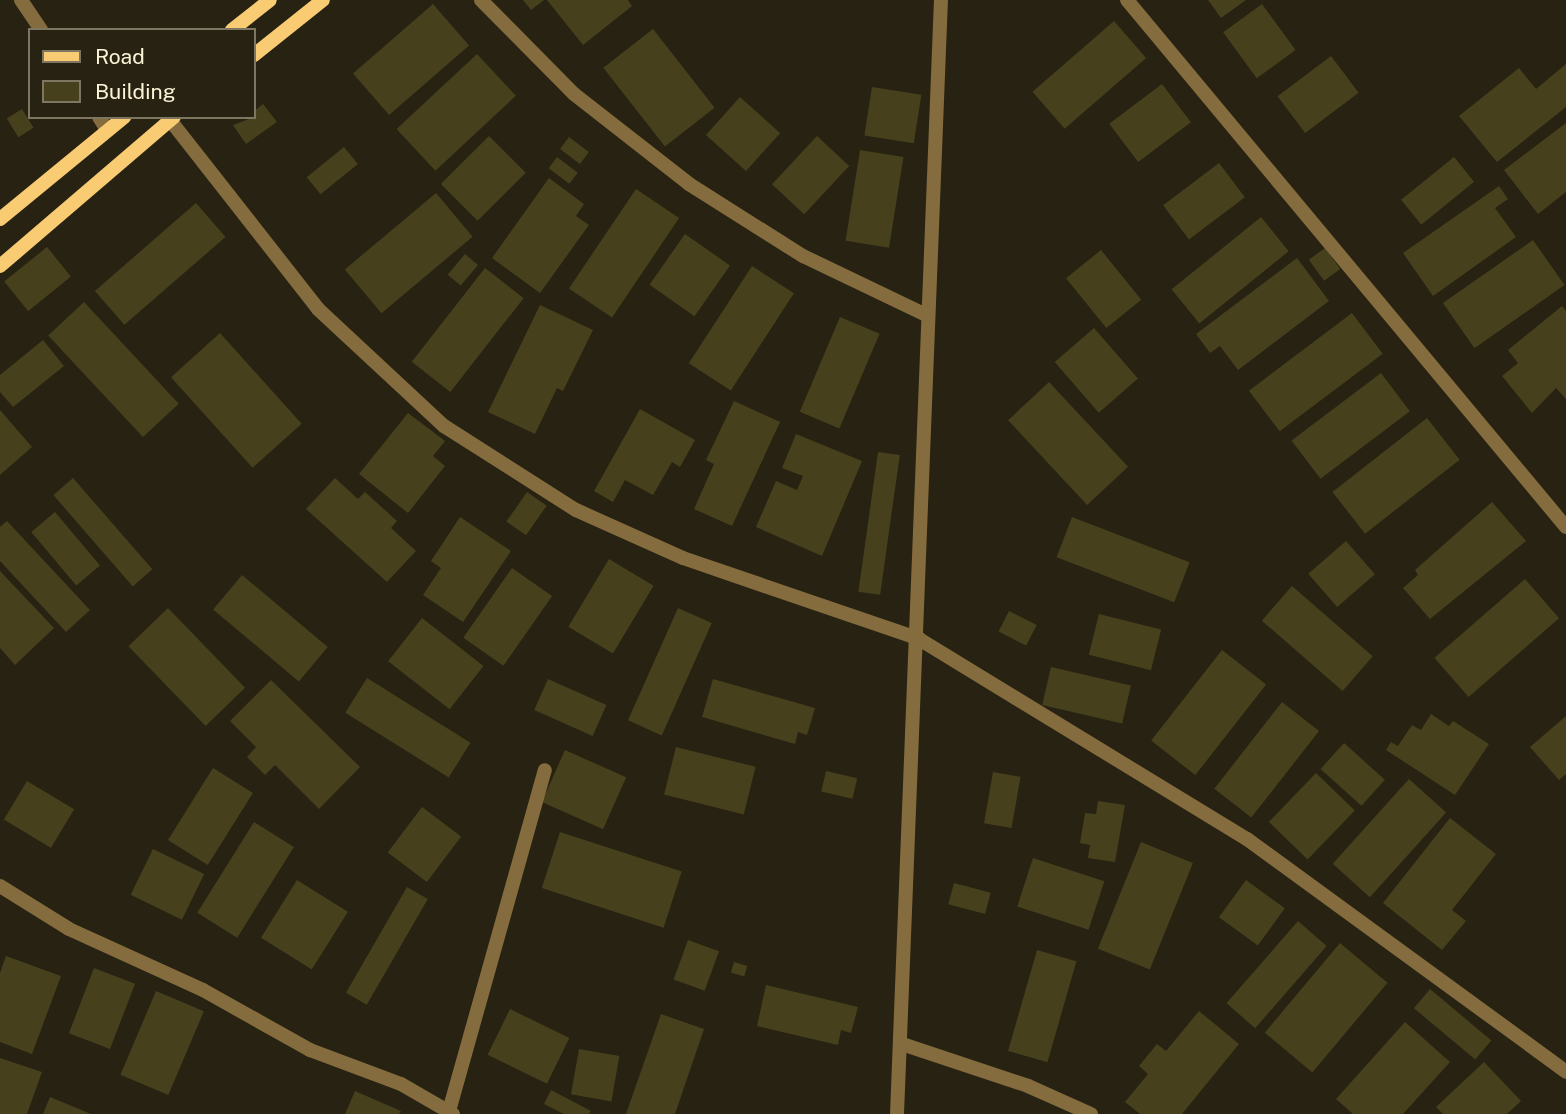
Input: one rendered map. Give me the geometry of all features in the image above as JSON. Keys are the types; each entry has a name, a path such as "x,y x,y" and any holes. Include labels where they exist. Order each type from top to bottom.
{"main road":[{"path":"235,28 270,0"},
{"path":"256,53 323,0"},
{"path":"0,219 121,119"},
{"path":"0,266 172,119"}],"street":[{"path":"21,0 40,28"},
{"path":"481,0 573,94 689,184 803,256 926,315"},
{"path":"897,1114 919,639 926,315 941,0"},
{"path":"1127,0 1566,527"},
{"path":"100,119 107,130"},
{"path":"172,119 318,309 444,426 576,510 635,537 683,558 919,639 1247,839 1566,1072"},
{"path":"0,886 69,929 203,990 310,1050 401,1084 451,1113 545,770"},
{"path":"902,1044 1028,1086 1091,1114"}],"building":[{"path":"523,0 544,0 531,10"},
{"path":"547,0 628,0 632,6 583,45"},
{"path":"1208,0 1246,0 1221,18"},
{"path":"433,4 469,46 389,115 353,74"},
{"path":"1262,4 1296,50 1257,78 1223,32"},
{"path":"1114,21 1146,58 1065,129 1032,92"},
{"path":"653,29 715,108 665,147 603,68"},
{"path":"477,54 516,96 435,171 397,129"},
{"path":"1331,56 1359,93 1305,133 1277,96"},
{"path":"1566,64 1566,107 1497,162 1459,116 1519,68 1536,89"},
{"path":"1162,84 1191,122 1138,162 1109,124"},
{"path":"872,87 921,95 914,143 864,135"},
{"path":"740,97 780,133 746,171 706,135"},
{"path":"263,104 277,122 246,144 233,125 256,119 256,109"},
{"path":"22,109 34,128 18,137 7,119"},
{"path":"1566,123 1566,192 1538,214 1504,170"},
{"path":"489,136 526,173 478,221 441,184"},
{"path":"817,136 849,166 804,214 772,184"},
{"path":"569,137 589,152 580,164 560,149"},
{"path":"344,147 358,164 321,194 307,177"},
{"path":"860,150 903,157 889,248 846,241"},
{"path":"557,157 578,173 569,184 549,168"},
{"path":"1454,157 1474,182 1421,225 1401,200"},
{"path":"1219,163 1245,197 1189,239 1163,205"},
{"path":"549,178 584,204 576,216 589,225 540,293 492,258"},
{"path":"1499,186 1508,199 1495,208 1516,237 1433,296 1403,253"},
{"path":"636,189 679,218 612,318 569,288"},
{"path":"436,193 473,237 381,313 345,269"},
{"path":"196,203 226,237 124,325 95,291"},
{"path":"1261,217 1289,251 1199,324 1172,289"},
{"path":"685,234 730,266 694,316 649,285"},
{"path":"1533,240 1565,285 1474,348 1443,303"},
{"path":"47,247 71,277 28,311 4,282"},
{"path":"1325,248 1340,269 1324,281 1309,260"},
{"path":"1101,250 1141,300 1106,328 1066,278"},
{"path":"465,254 478,265 461,286 448,275"},
{"path":"1297,258 1329,301 1238,370 1220,346 1210,353 1196,334"},
{"path":"752,266 794,293 731,391 689,363"},
{"path":"485,268 524,298 450,392 412,362"},
{"path":"84,302 179,404 143,437 48,335"},
{"path":"540,305 593,330 563,391 557,388 535,434 488,412"},
{"path":"1562,306 1566,311 1566,399 1556,388 1532,413 1502,376 1518,363 1508,350"},
{"path":"1352,313 1383,354 1280,431 1249,391"},
{"path":"840,317 880,334 839,429 800,412"},
{"path":"1094,328 1138,379 1099,413 1055,362"},
{"path":"220,333 302,424 253,468 171,377"},
{"path":"43,340 64,366 13,407 0,392 0,375"},
{"path":"1381,373 1410,411 1320,479 1292,440"},
{"path":"1049,382 1128,467 1087,505 1008,420"},
{"path":"734,401 780,422 732,526 694,509 714,464 706,460"},
{"path":"640,409 695,440 680,467 672,462 653,495 625,480 613,502 594,491"},
{"path":"0,410 32,447 0,475"},
{"path":"408,413 445,441 433,456 445,466 408,513 359,474"},
{"path":"1427,418 1460,460 1365,534 1332,492"},
{"path":"796,434 862,461 822,556 756,527 776,481 797,490 803,476 782,468"},
{"path":"878,452 900,455 880,595 858,592"},
{"path":"73,478 152,569 133,586 53,495"},
{"path":"335,478 358,499 365,492 397,521 391,528 416,551 387,582 306,509"},
{"path":"527,492 547,506 526,535 506,521"},
{"path":"1492,502 1526,541 1430,619 1403,588 1418,575 1415,570"},
{"path":"55,512 100,566 76,586 31,532"},
{"path":"460,517 511,551 463,622 423,595 441,568 431,561"},
{"path":"1072,517 1190,562 1174,602 1057,557"},
{"path":"7,521 90,610 66,632 0,561 0,527"},
{"path":"1346,541 1375,574 1337,607 1308,574"},
{"path":"609,559 654,586 613,653 568,627"},
{"path":"512,568 552,596 503,666 463,638"},
{"path":"0,571 54,628 15,665 0,648"},
{"path":"242,575 328,647 299,681 213,609"},
{"path":"1525,579 1559,618 1469,697 1434,658"},
{"path":"1292,586 1373,656 1343,691 1262,621"},
{"path":"168,608 245,688 206,726 128,646"},
{"path":"678,608 712,623 662,735 628,720"},
{"path":"1009,611 1037,625 1026,646 999,631"},
{"path":"1099,614 1161,629 1151,670 1089,655"},
{"path":"422,618 483,666 450,709 388,661"},
{"path":"1222,650 1266,684 1195,775 1151,741"},
{"path":"1051,667 1131,685 1122,723 1042,705"},
{"path":"367,678 470,743 449,777 345,713"},
{"path":"548,679 606,705 593,736 534,710"},
{"path":"713,679 815,708 807,735 798,732 795,744 702,717"},
{"path":"271,680 360,767 319,809 275,765 265,775 247,757 256,747 230,721"},
{"path":"1282,702 1319,731 1251,818 1214,789"},
{"path":"1431,714 1449,726 1453,721 1489,744 1455,795 1386,750 1391,742 1398,746 1412,725 1421,730"},
{"path":"1566,716 1566,774 1559,780 1530,747"},
{"path":"1344,743 1385,780 1361,806 1321,769"},
{"path":"676,747 756,767 744,814 664,795"},
{"path":"565,750 626,777 603,829 542,802"},
{"path":"213,768 253,793 208,865 168,840"},
{"path":"826,771 857,778 852,799 821,791"},
{"path":"993,772 1021,777 1012,828 984,823"},
{"path":"1316,773 1355,811 1308,859 1269,822"},
{"path":"1409,779 1446,812 1370,897 1333,864"},
{"path":"27,781 74,809 51,848 4,820"},
{"path":"1098,801 1125,805 1115,862 1088,858 1090,845 1080,843 1085,813 1096,814"},
{"path":"422,807 461,836 427,882 388,853"},
{"path":"1450,818 1496,854 1452,910 1466,921 1442,950 1383,903"},
{"path":"254,822 294,847 237,938 197,913"},
{"path":"560,832 682,872 664,928 542,888"},
{"path":"1141,842 1193,863 1150,970 1098,949"},
{"path":"153,849 204,874 182,920 131,895"},
{"path":"1033,858 1104,881 1089,930 1017,907"},
{"path":"297,880 348,912 312,969 261,938"},
{"path":"1246,880 1285,908 1258,945 1219,917"},
{"path":"954,883 991,893 985,914 948,904"},
{"path":"407,887 428,899 367,1005 346,993"},
{"path":"1298,921 1327,946 1255,1028 1226,1003"},
{"path":"688,940 719,951 705,991 674,979"},
{"path":"1340,943 1387,983 1312,1072 1265,1033"},
{"path":"1037,950 1076,961 1047,1062 1008,1051"},
{"path":"6,956 61,976 32,1054 0,1042 0,973"},
{"path":"734,962 747,966 744,977 731,973"},
{"path":"94,968 135,984 110,1049 69,1033"},
{"path":"766,985 858,1007 851,1033 841,1030 838,1045 757,1026"},
{"path":"1430,989 1491,1040 1475,1060 1414,1008"},
{"path":"156,991 204,1011 168,1095 120,1075"},
{"path":"510,1009 569,1038 547,1084 488,1055"},
{"path":"1199,1011 1239,1044 1182,1114 1140,1114 1125,1102 1148,1074 1139,1066 1157,1044 1166,1051"},
{"path":"661,1014 704,1029 675,1114 626,1114"},
{"path":"1405,1022 1450,1062 1403,1114 1353,1114 1336,1099"},
{"path":"579,1049 619,1056 611,1101 571,1094"},
{"path":"0,1058 42,1072 27,1114 0,1114"},
{"path":"1484,1062 1521,1101 1507,1114 1443,1114 1436,1107"},
{"path":"551,1090 591,1111 589,1114 564,1114 544,1104"},
{"path":"355,1091 401,1111 399,1114 345,1114"},
{"path":"50,1097 91,1114 43,1114"}]}
